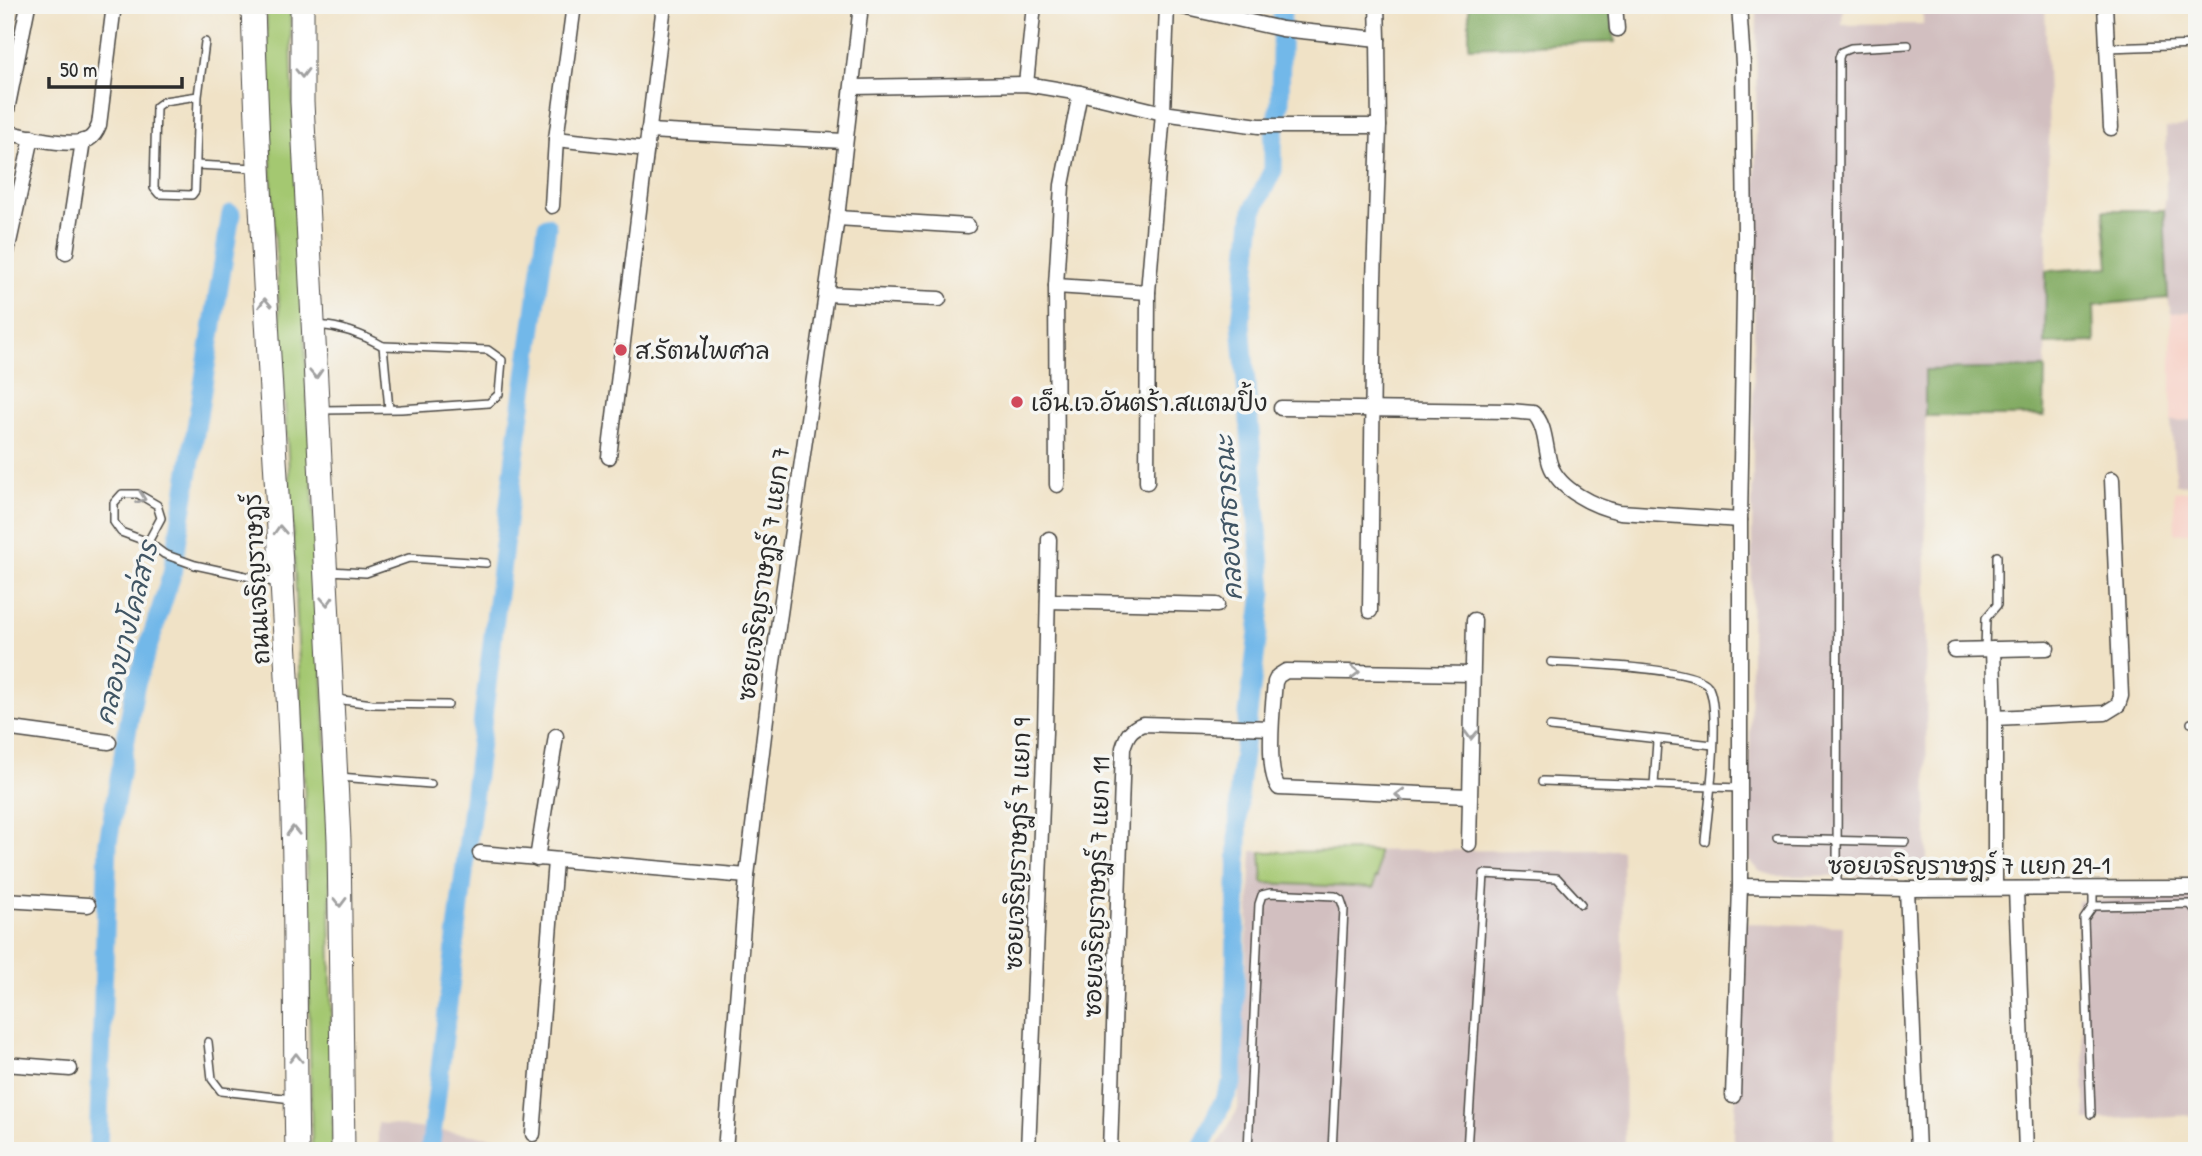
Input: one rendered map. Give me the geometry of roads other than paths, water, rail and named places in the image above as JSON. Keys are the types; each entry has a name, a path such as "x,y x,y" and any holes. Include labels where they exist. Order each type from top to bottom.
{"main road":[{"name":"ถนนเจริญราษฎร์","path":"253,5 270,397 278,486 296,929 297,1151"},
{"path":"302,5 302,102 339,840 343,1151"}],"street":[{"path":"5,120 28,5"},
{"path":"5,132 73,143 91,138 99,125 114,5"},
{"path":"552,206 556,139 574,5"},
{"path":"609,457 664,5"},
{"name":"ซอยเจริญราษฎร์ 7 แยก 7","path":"725,1151 747,876 772,669 836,218 861,5"},
{"path":"1026,84 1034,5"},
{"path":"1147,482 1148,292 1163,113 1167,5"},
{"path":"1174,5 1282,29 1378,39"},
{"path":"1370,611 1374,281 1379,126 1377,5"},
{"path":"1615,5 1617,29"},
{"path":"1733,1096 1740,886 1740,520 1745,223 1740,5"},
{"path":"2105,5 2111,128"},
{"path":"853,87 1026,84 1080,93 1163,113 1259,126 1379,126"},
{"path":"1057,485 1056,286 1062,185 1080,93"},
{"path":"648,131 844,141"},
{"path":"5,261 32,137"},
{"path":"556,139 647,149"},
{"path":"66,252 83,141"},
{"path":"836,218 968,226"},
{"path":"1056,286 1148,292"},
{"path":"826,294 939,299"},
{"path":"1281,408 1533,413 1540,421 1555,474 1583,498 1603,509 1740,520"},
{"path":"1996,718 2105,713 2118,705 2121,696 2112,479"},
{"name":"ซอยเจริญราษฎร์ 7 แยก 9","path":"1028,1151 1049,539"},
{"path":"1048,601 1217,605"},
{"path":"1469,844 1474,620"},
{"path":"1954,650 2047,648"},
{"path":"1989,649 1996,718 1995,888"},
{"path":"1469,796 1279,789 1273,778 1266,728 1275,682 1278,676 1286,671 1472,674"},
{"name":"ซอยเจริญราษฎร์ 7 แยก 11","path":"1110,1151 1123,748 1126,736 1132,728 1143,724 1266,728"},
{"path":"5,728 109,742"},
{"path":"537,859 556,736"},
{"path":"480,853 747,876"},
{"path":"533,1134 555,861"},
{"name":"ซอยเจริญราษฎร์ 7 แยก 29-1","path":"1740,886 1907,889 2197,888"},
{"path":"1907,889 1919,1151"},
{"path":"2016,889 2026,1151"},
{"path":"5,900 88,905"},
{"path":"5,1064 70,1069"}],"lane":[{"path":"198,96 164,100 156,107 154,188 159,194 192,195 195,191 198,96 205,42"},
{"path":"1837,887 1839,58 1846,48 1908,45"},
{"path":"2107,48 2197,45"},
{"path":"197,165 259,168"},
{"path":"314,324 341,327 364,335 383,346 488,350 502,360 499,394 489,403 317,410"},
{"path":"383,346 389,409"},
{"path":"148,542 161,518 157,505 138,494 122,494 114,503 114,522 121,532 148,542 164,554 195,565 282,583"},
{"path":"1989,649 1986,618 1997,605 1997,556"},
{"path":"325,570 366,573 409,558 486,563"},
{"path":"1551,662 1689,675 1708,686 1713,703 1713,745 1705,841"},
{"path":"332,698 372,704 448,705"},
{"path":"1550,727 1657,741 1713,745"},
{"path":"1654,785 1657,741"},
{"path":"335,776 431,784"},
{"path":"1543,781 1740,788"},
{"path":"1777,839 1905,842"},
{"path":"1467,1151 1484,874 1557,878 1581,904"},
{"path":"2091,1114 2084,919 2093,906 2093,888"},
{"path":"1248,1151 1259,904 1262,895 1270,893 1335,896 1341,900 1345,909 1332,1151"},
{"path":"2093,906 2190,904 2194,909"},
{"path":"208,1042 212,1079 221,1091 296,1100"}],"waterway":[{"name":"คลองสาธารณะ","path":"1199,1151 1233,1081 1239,788 1263,592 1241,322 1253,210 1273,170 1273,141 1280,102 1282,5"},
{"name":"คลองบางโคล่สาร","path":"98,1151 108,842 135,687 172,574 231,214"},
{"path":"430,1151 515,456 547,226"}],"place":[{"name":"ส.รัตนไพศาล","path":"621,350"},
{"name":"เอ็น.เจ.อันตร้า.สแตมปิ้ง","path":"1017,402"}]}
